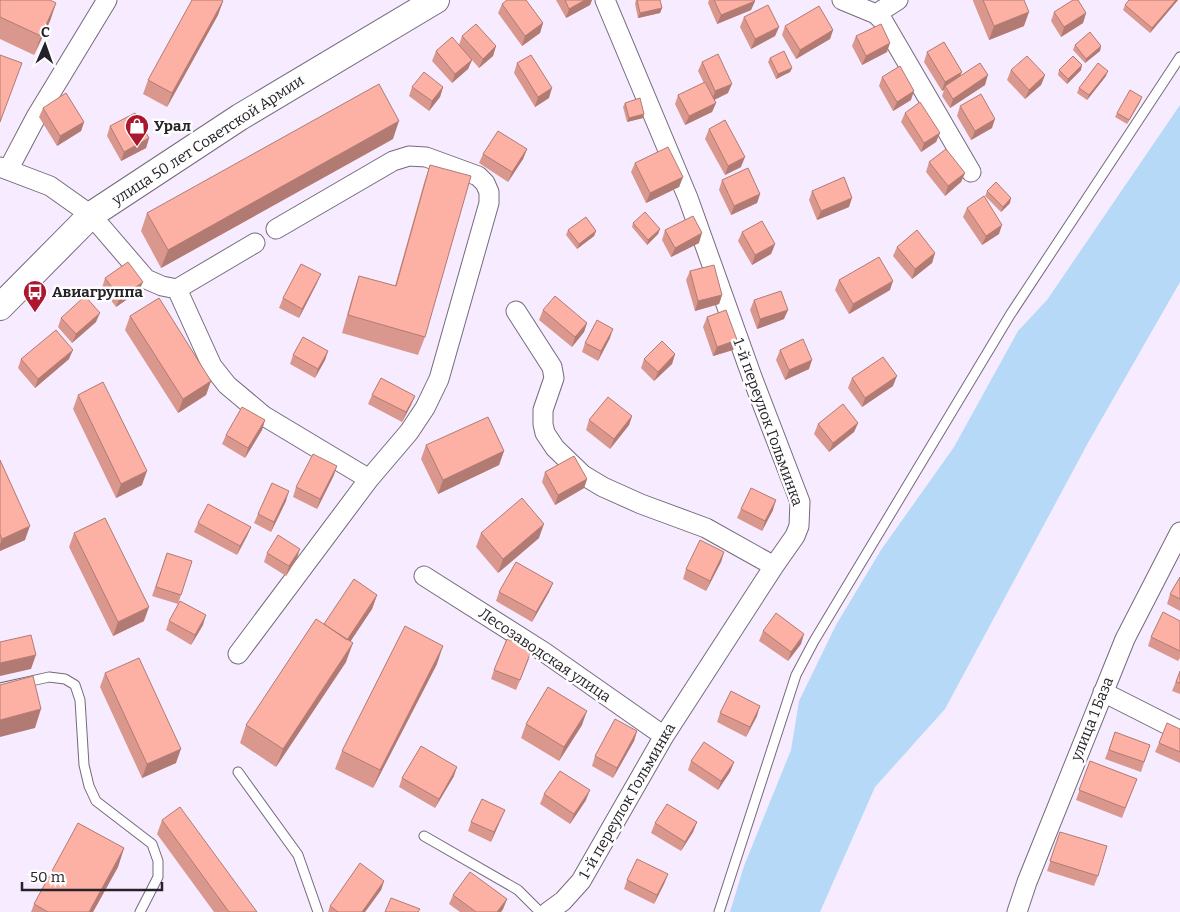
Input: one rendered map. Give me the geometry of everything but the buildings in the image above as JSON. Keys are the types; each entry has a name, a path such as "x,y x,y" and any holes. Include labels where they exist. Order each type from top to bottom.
{"main road":[{"name":"улица 50 лет Советской Армии","path":"0,307 91,215 240,117 436,0"}],"street":[{"path":"107,0 3,171 50,186 91,215 146,279 162,286 177,289 255,243"},
{"name":"1-й переулок Гольминка","path":"548,912 563,901 581,881 664,736 795,536 799,526 800,502 688,198 605,0"},
{"path":"842,0 876,14 883,21 971,172"},
{"path":"876,14 898,0"},
{"path":"238,654 369,479 409,432 425,408 439,379 489,203 489,192 485,183 478,176 426,157 409,156 393,161 276,229"},
{"path":"177,289 212,366 227,385 264,416 369,479"},
{"path":"516,311 552,367 554,378 543,410 545,434 583,476 603,488 706,528 774,566"},
{"name":"улица 1 База","path":"1017,912 1027,882 1125,639 1180,532"},
{"name":"Лесозаводская улица","path":"424,576 544,652 664,736"},
{"path":"1103,692 1180,731"}],"lane":[{"path":"719,912 796,675 814,641 1010,314 1180,57"},
{"path":"0,688 49,676 65,679 75,685 80,700 84,765 89,786 96,801 152,844 158,861 158,877 140,912"},
{"path":"238,772 298,855 318,912"},
{"path":"424,836 518,890 540,912"}],"water":[{"path":"1180,105 1180,282 1089,441 945,709 875,787 820,912 730,912 744,866 791,750 799,701 836,625 881,550 954,447 1018,331 1047,300"}],"place":[{"name":"Урал","path":"137,147"},
{"name":"Авиагруппа","path":"35,313"}]}
